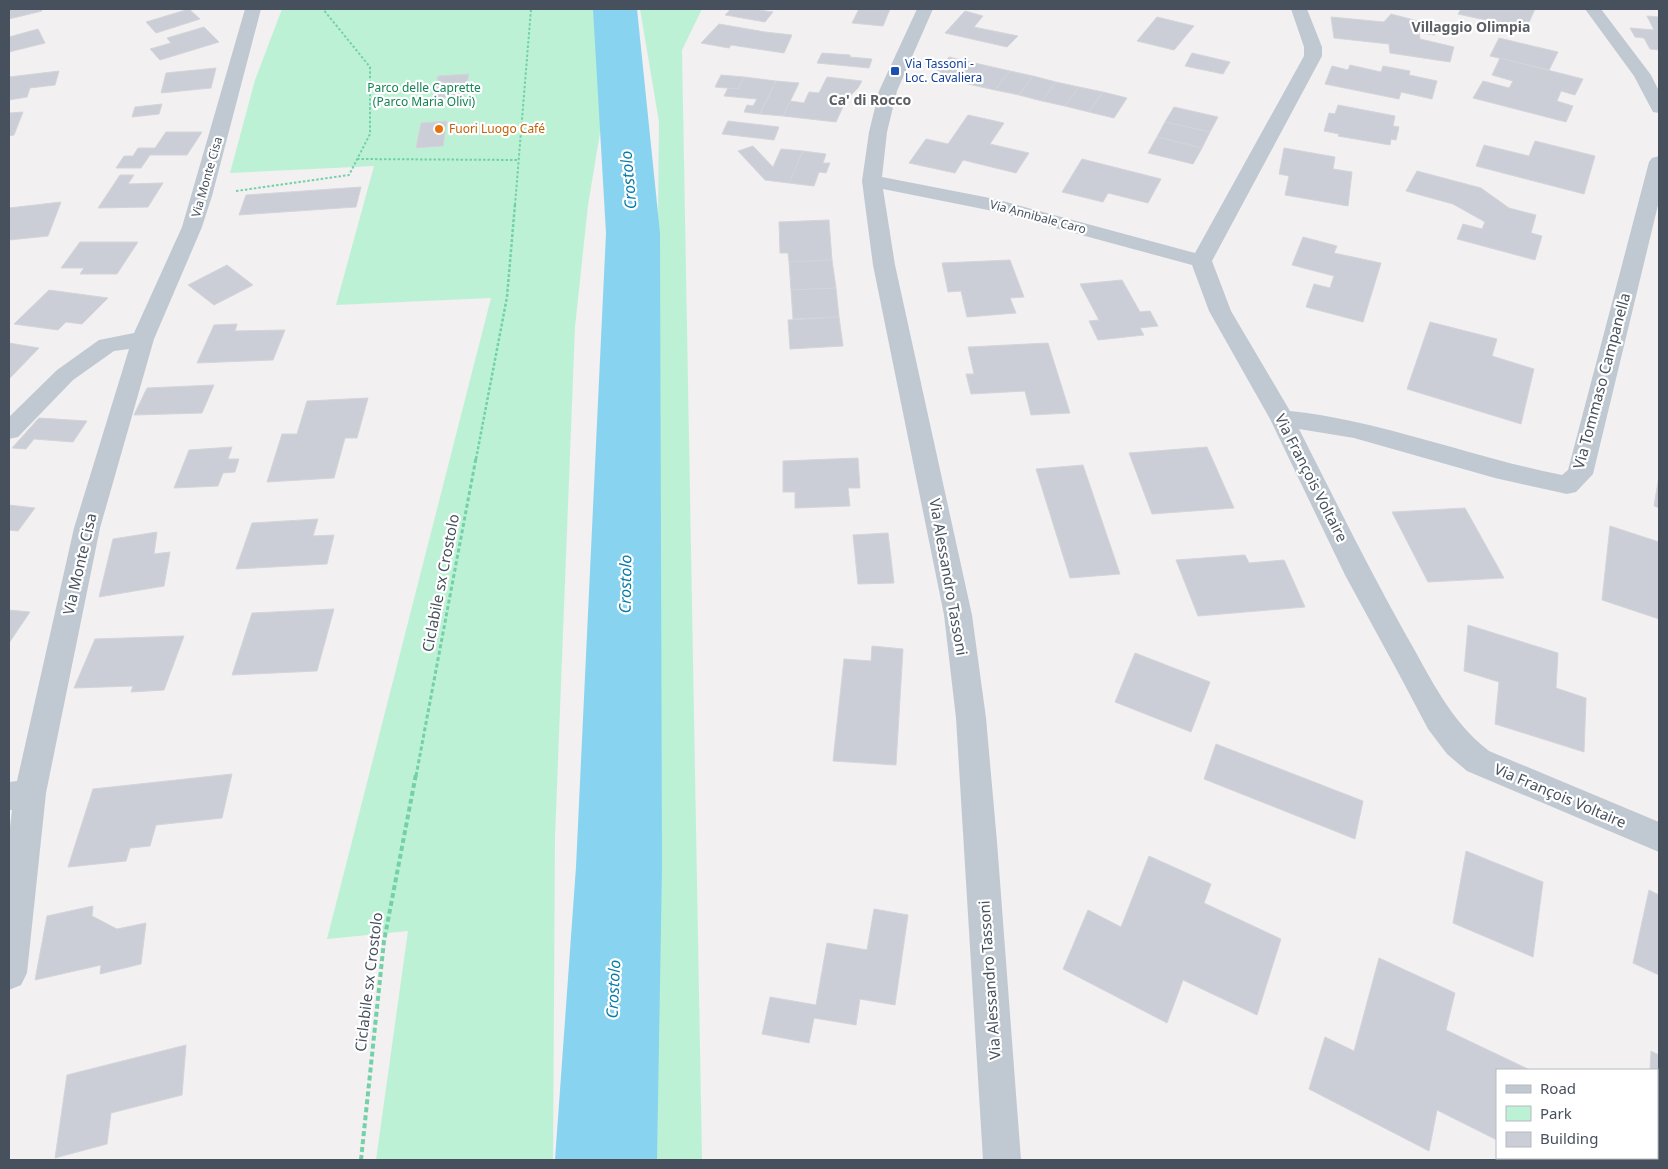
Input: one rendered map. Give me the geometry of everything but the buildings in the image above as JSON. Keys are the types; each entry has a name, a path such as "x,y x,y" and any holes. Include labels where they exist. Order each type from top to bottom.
{"street":[{"name":"Via Monte Cisa","path":"9,973 19,795 87,528 143,339 192,227 253,9"},
{"name":"Via Alessandro Tassoni","path":"925,9 888,91 878,132 872,182 884,265 958,615 971,718 982,842 1002,1160"},
{"path":"1201,261 1312,56 1313,47 1299,9"},
{"path":"1593,9 1642,75 1659,108"},
{"name":"Via Tommaso Campanella","path":"1282,419 1315,420 1352,428 1480,465 1567,485 1580,474 1659,162"},
{"name":"Via Annibale Caro","path":"872,182 995,205 1201,261"},
{"name":"Via François Voltaire","path":"1201,261 1220,311 1282,419 1359,575 1439,720 1458,745 1478,761 1659,837"},
{"path":"9,431 65,374 107,345 143,339"}],"path":[{"path":"202,196 349,174 370,134 370,67 322,9"},
{"name":"Ciclabile sx Crostolo","path":"361,1160 384,941 507,297 530,9"},
{"path":"357,159 518,160"}],"green space":[{"name":"Parco delle Caprette (Parco Maria Olivi)","path":"282,9 606,9 606,97 588,205 575,327 555,837 553,1160 376,1160 408,931 327,939 491,298 336,305 374,166 230,173 255,80"},
{"path":"640,9 702,9 682,50 702,1160 648,1160 659,122"}],"waterway":[{"name":"Crostolo","path":"606,1160 619,867 633,233 615,9"}],"place":[{"name":"Via Tassoni - Loc. Cavaliera","path":"895,71"},
{"name":"Fuori Luogo Café","path":"439,129"}],"district":[{"name":"Villaggio Olimpia","path":"1471,27"},
{"name":"Ca' di Rocco","path":"870,100"}]}
